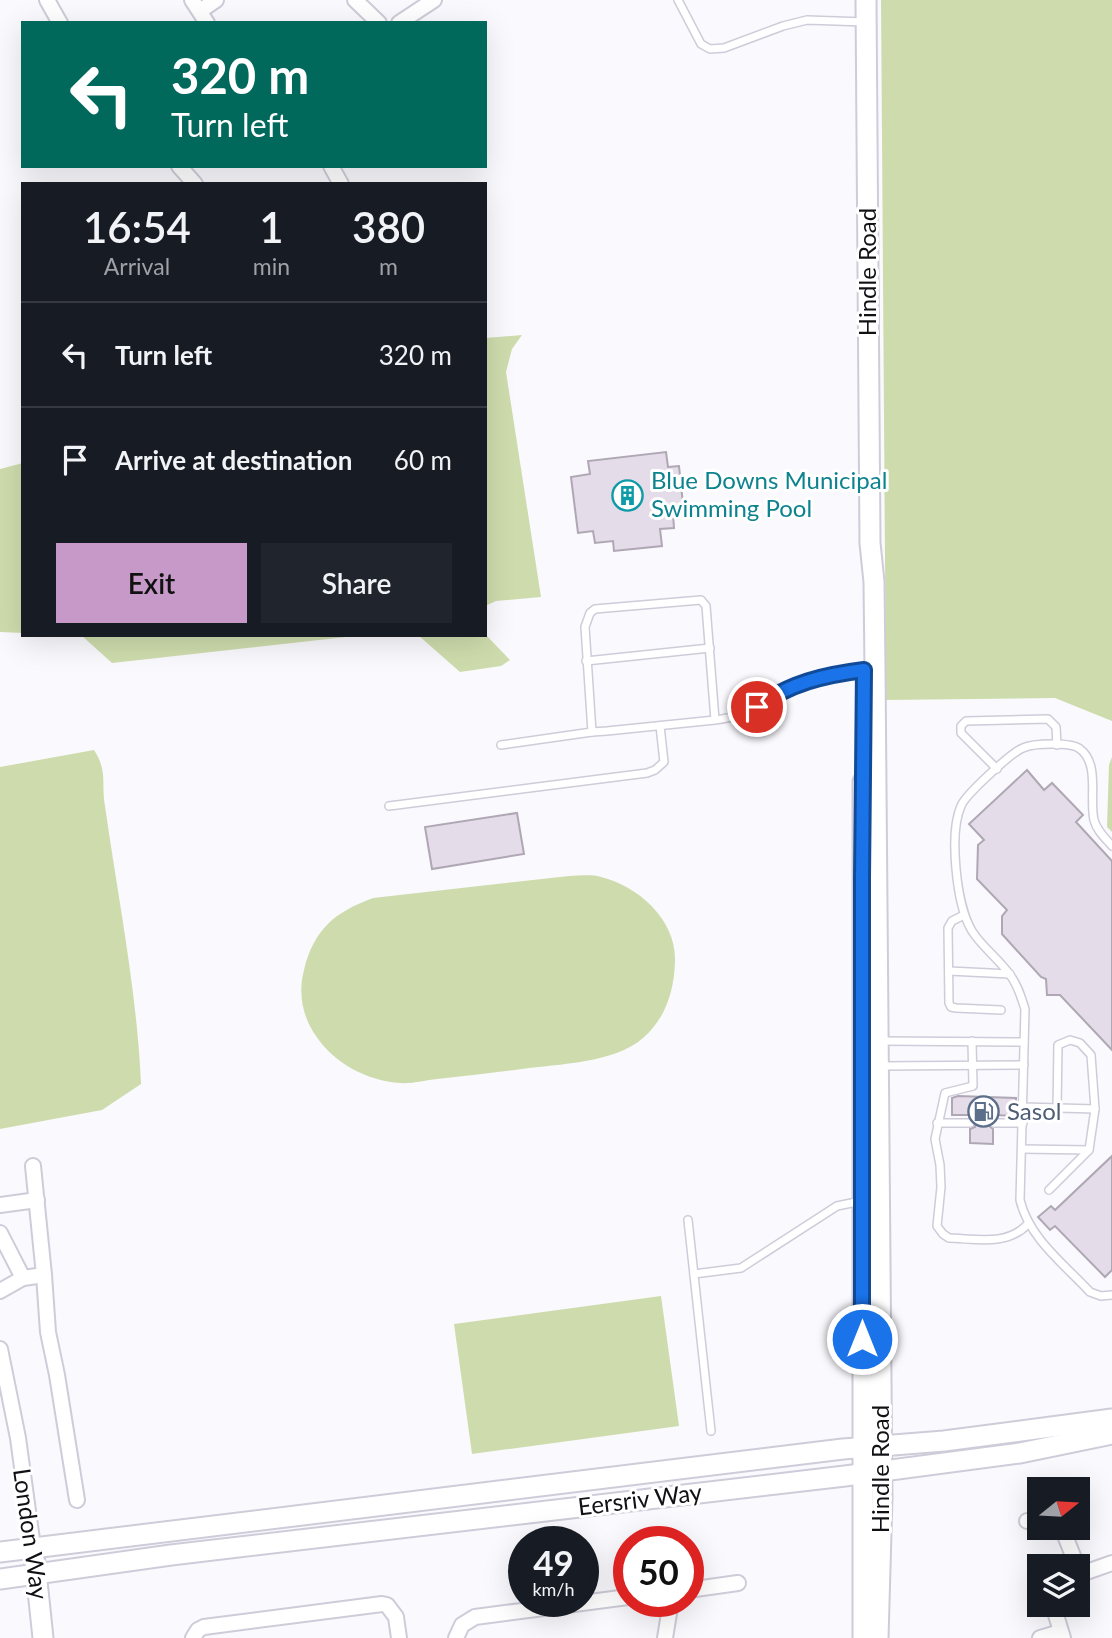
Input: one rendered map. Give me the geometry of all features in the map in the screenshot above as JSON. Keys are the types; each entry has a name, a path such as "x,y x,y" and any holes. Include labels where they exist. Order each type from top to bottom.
{"main road":[{"name":"Hindle Road","path":"866,0 870,543 874,582 870,670 872,1472 878,1638"},
{"name":"Hindle Road","path":"870,1066 862,1201 872,1446"},
{"name":"Eersriv Way","path":"0,1552 1112,1419"},
{"name":"Eersriv Way","path":"0,1579 171,1555 1020,1453 1112,1434"},
{"name":"Hindle Road","path":"863,1638 872,1472"},
{"name":"London Way","path":"33,1548 43,1638"}],"street":[{"path":"47,0 59,21"},
{"path":"200,11 216,0"},
{"path":"355,0 377,21"},
{"path":"402,21 434,0"},
{"path":"181,168 193,182"},
{"path":"33,1166 48,1332 77,1500"},
{"path":"0,1205 37,1200"},
{"path":"0,1233 23,1278"},
{"path":"0,1291 23,1278 44,1275"},
{"name":"London Way","path":"0,1349 18,1438 33,1548"},
{"path":"1090,1568 1112,1563"},
{"path":"704,1588 738,1583"},
{"path":"456,1638 462,1625 475,1617 613,1599"},
{"path":"193,1638 198,1629 204,1627 382,1604 387,1605 396,1617 399,1638"},
{"path":"665,1638 668,1617"},
{"path":"1040,1638 1061,1635 1056,1617"}],"lane":[{"path":"678,0 701,44 710,50 724,48 800,22 866,22"},
{"path":"592,733 585,627 590,613 595,609 701,600 706,606 715,720"},
{"path":"586,661 710,648"},
{"path":"501,745 729,719 750,711 773,695 795,685 825,675 870,670"},
{"path":"997,769 961,733 961,726 966,721 1048,719 1056,727 1057,745"},
{"path":"389,806 647,773 664,762 660,726"},
{"path":"1112,846 1094,820 1088,757 1080,748 1071,744 1021,748 961,806 957,832 956,877 964,915 980,943 1010,974 1019,990 1024,1009 1020,1200 1028,1224 1090,1292 1101,1296 1112,1295"},
{"path":"964,915 952,921 948,928 949,1003 951,1007 1001,1010"},
{"path":"949,971 1010,974"},
{"path":"1049,1190 1089,1150 1095,1110 1091,1055 1080,1043 1070,1040 1058,1045 1057,1108"},
{"path":"870,1041 1024,1042"},
{"path":"972,1041 973,1086 945,1093 943,1109 937,1123 935,1139 941,1187 936,1221 939,1230 949,1238 1000,1240 1019,1234 1028,1224"},
{"path":"870,1066 1024,1065"},
{"path":"1023,1107 1095,1110"},
{"path":"937,1123 970,1123"},
{"path":"994,1123 1023,1124"},
{"path":"1022,1149 1089,1150"},
{"path":"694,1274 741,1268 837,1206 862,1201"},
{"path":"688,1220 711,1432"}],"green space":[{"path":"881,0 1112,0 1112,721 1055,698 886,700"},
{"path":"522,335 512,349 506,372 541,597 496,601 487,605 487,338"},
{"path":"21,464 21,633 0,632 0,469"},
{"path":"487,636 510,660 501,666 460,672 420,637"},
{"path":"83,637 346,637 112,663"},
{"path":"94,750 103,771 105,806 131,979 141,1084 102,1110 0,1129 0,767"},
{"path":"1112,757 1112,832 1107,827 1109,765"},
{"path":"569,876 597,876 629,888 653,908 670,933 675,962 667,1003 658,1022 631,1046 617,1053 569,1064 400,1083 375,1079 352,1069 323,1046 311,1028 301,996 308,956 320,933 348,909 373,898"},
{"path":"661,1296 679,1426 472,1454 454,1324"}],"building":[{"name":"Blue Downs Municipal Swimming Pool","path":"666,452 668,467 679,466 684,513 673,514 674,528 660,529 662,546 614,551 613,541 595,543 593,531 578,533 571,477 590,474 588,461"},
{"path":"1027,770 1044,790 1052,783 1083,815 1076,822 1112,861 1112,1050 1060,995 1047,995 1046,979 1041,977 1002,934 1002,916 1007,910 977,879 978,845 984,840 969,824"},
{"path":"517,813 524,854 432,869 425,827"},
{"path":"952,1098 1016,1098 1015,1116 994,1115 989,1119 988,1125 993,1129 993,1144 970,1143 970,1129 975,1127 976,1122 971,1115 952,1115"},
{"path":"1112,1156 1112,1270 1105,1277 1055,1226 1050,1230 1038,1217 1051,1206 1055,1210"}],"place":[{"name":"Blue Downs Municipal Swimming Pool","path":"628,495"},
{"name":"Sasol","path":"984,1112"}],"route":[{"path":"757,707 773,695 795,685 825,675 864,670 862,1339"}]}
